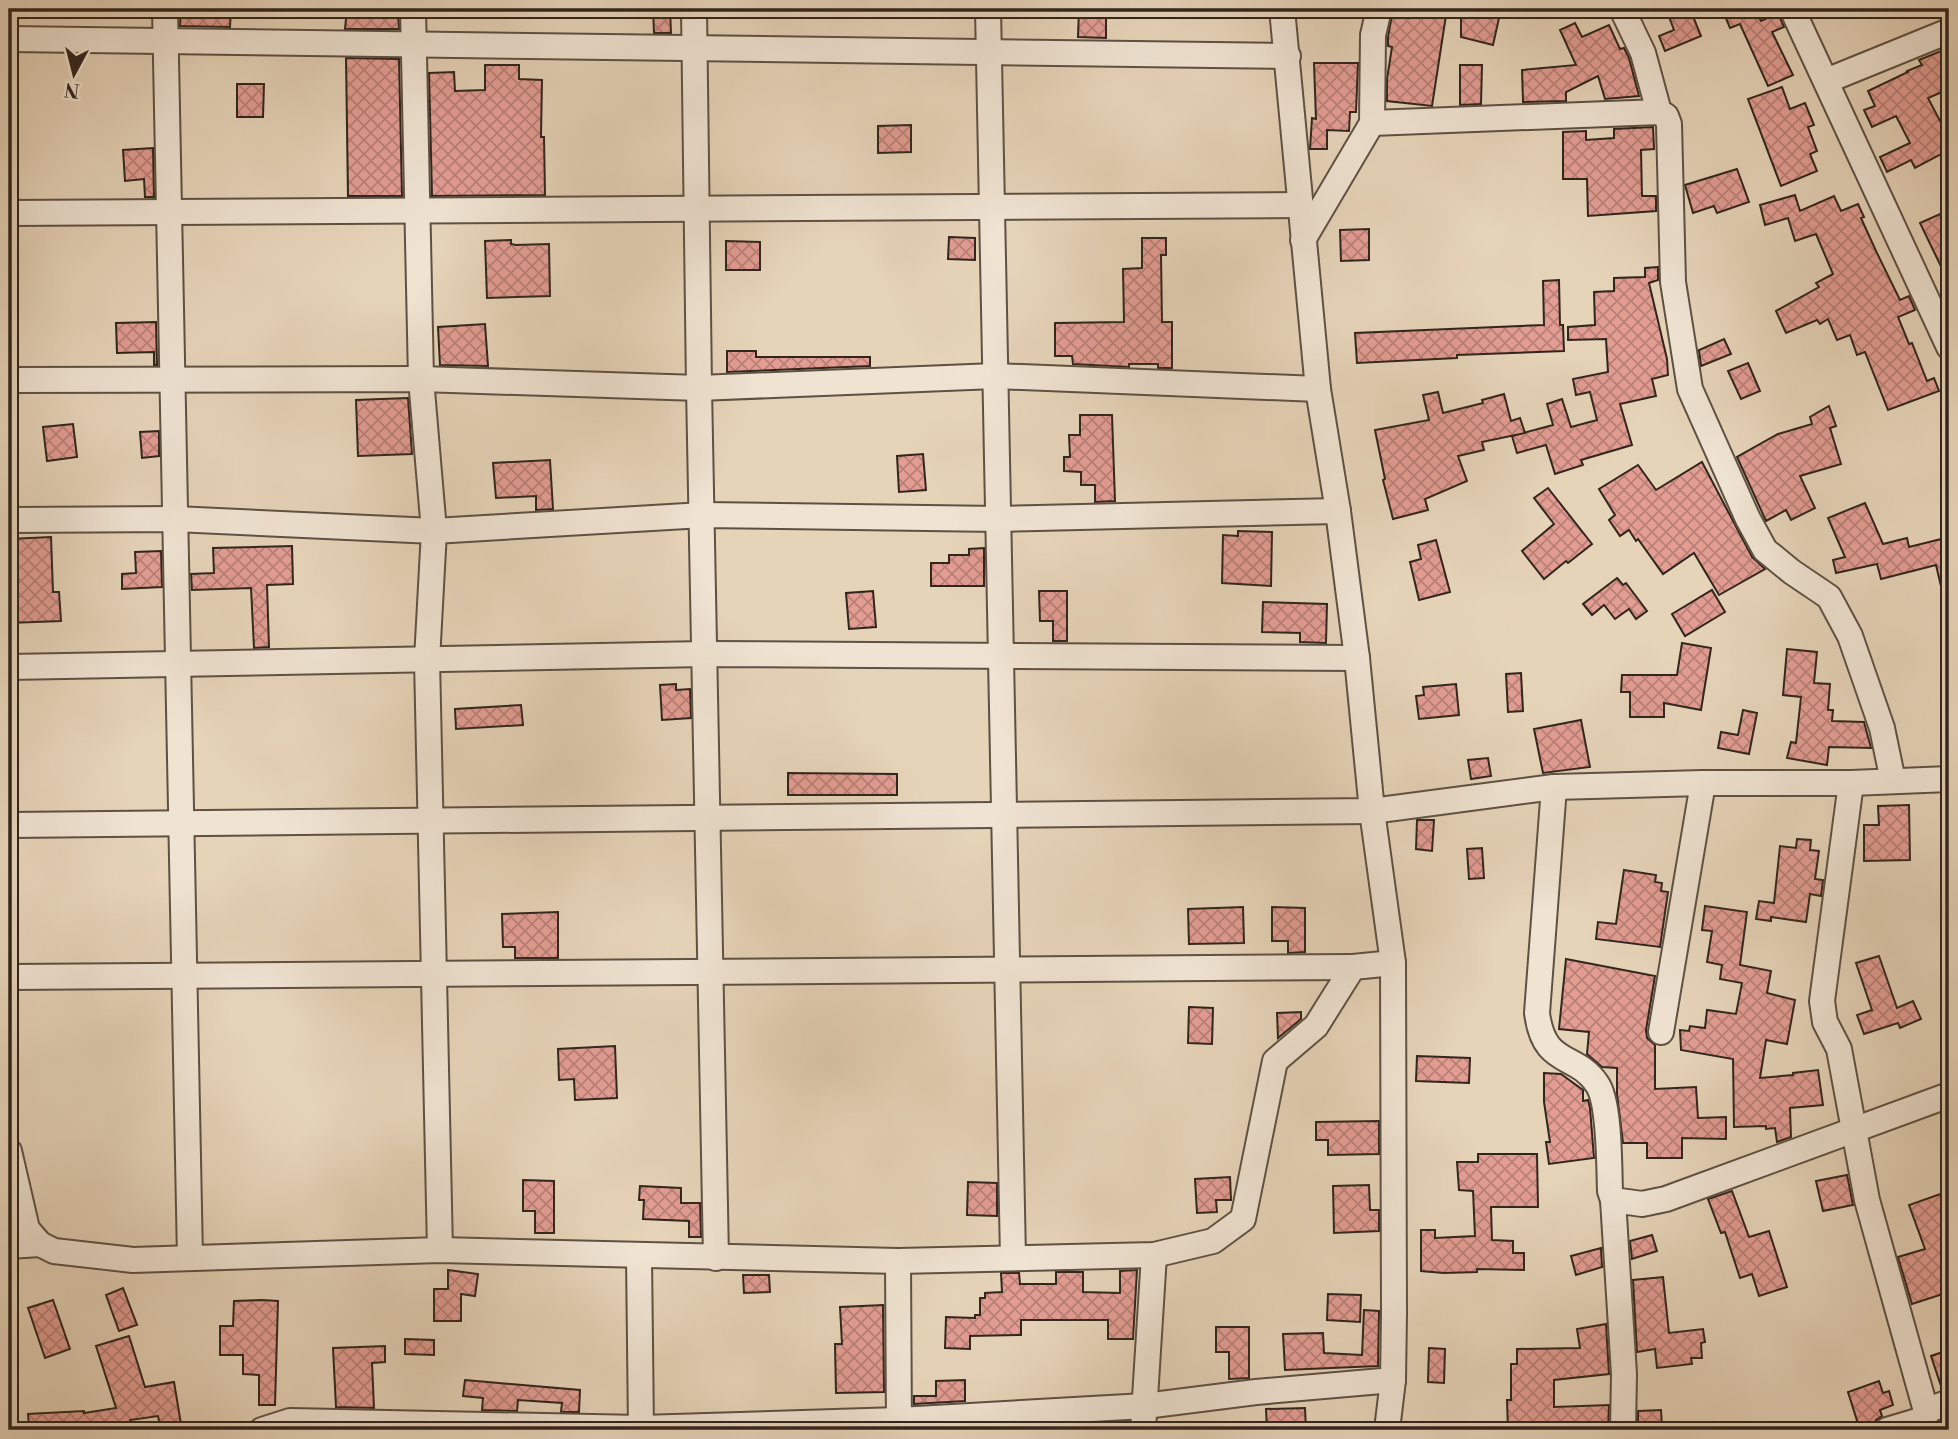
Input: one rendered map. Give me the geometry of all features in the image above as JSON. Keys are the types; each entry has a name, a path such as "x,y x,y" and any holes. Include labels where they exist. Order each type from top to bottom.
{"street":[{"path":"165,9 190,1258"},
{"path":"413,9 421,379 435,531 427,660 440,1250"},
{"path":"694,9 716,1258"},
{"path":"988,9 1013,1258"},
{"path":"1282,9 1318,389 1338,511 1357,658 1372,811 1393,962 1393,1380 1387,1430"},
{"path":"1303,240 1372,123 1373,34 1378,9"},
{"path":"1622,9 1643,54 1659,112"},
{"path":"1792,9 1949,347"},
{"path":"1826,81 1949,31"},
{"path":"9,39 1288,55"},
{"path":"1372,123 1659,112 1666,116 1669,124 1673,282 1690,389 1765,550 1829,597 1850,636 1882,728 1893,781"},
{"path":"9,214 1300,205"},
{"path":"9,380 421,379 699,388 995,376 1318,389"},
{"path":"9,520 175,519 435,531 703,515 999,519 1338,511"},
{"path":"9,667 705,654 1357,658"},
{"path":"9,825 1372,811 1554,787 1949,779"},
{"path":"1661,1032 1703,783"},
{"path":"1852,783 1822,1001 1825,1022 1839,1049 1867,1200 1932,1416 1887,1430"},
{"path":"1554,787 1538,1023 1539,1032 1549,1048 1585,1071 1598,1084 1604,1100 1624,1374 1623,1430"},
{"path":"9,976 1353,967 1393,962"},
{"path":"9,1151 27,1229 40,1244 54,1251 133,1260 440,1250 898,1261 1154,1255 1213,1241 1243,1220 1275,1061 1316,1026 1353,967"},
{"path":"1613,1200 1642,1204 1666,1199 1949,1096"},
{"path":"9,1246 40,1244"},
{"path":"1144,1418 1154,1255"},
{"path":"639,1256 641,1429"},
{"path":"898,1261 899,1425"},
{"path":"262,1430 290,1421 392,1427 641,1429 1144,1418 1256,1392 1393,1380"}],"building":[{"path":"181,9 231,9 230,27 180,26"},
{"path":"347,9 398,9 399,29 345,29"},
{"path":"653,9 670,9 671,33 654,33"},
{"path":"1079,9 1106,9 1106,38 1078,37"},
{"path":"1393,9 1447,9 1432,106 1387,101 1392,47 1388,46 1388,37"},
{"path":"1461,9 1501,9 1493,45 1461,37"},
{"path":"1666,9 1690,9 1701,36 1665,51 1659,36 1674,30"},
{"path":"1722,9 1755,9 1761,21 1778,13 1784,27 1772,32 1793,75 1768,86 1740,24 1730,28"},
{"path":"1575,23 1582,37 1609,25 1620,49 1624,48 1629,58 1639,96 1605,99 1598,76 1566,92 1566,101 1523,102 1522,70 1576,65 1560,30"},
{"path":"1941,51 1949,70 1949,89 1928,98 1949,138 1949,150 1915,168 1911,160 1887,172 1880,157 1910,143 1896,116 1872,127 1864,110 1875,106 1868,91 1922,65 1919,60"},
{"path":"346,58 399,59 402,196 348,196"},
{"path":"1314,63 1358,63 1356,112 1350,112 1349,131 1327,130 1327,149 1310,149 1312,118 1316,119"},
{"path":"485,65 519,65 519,79 542,80 541,137 544,137 545,195 432,196 429,73 454,72 455,91 485,90"},
{"path":"1460,65 1482,65 1481,104 1460,105"},
{"path":"237,84 264,84 263,117 237,117"},
{"path":"1782,87 1790,109 1805,103 1814,125 1808,127 1817,151 1810,154 1817,171 1781,186 1748,99"},
{"path":"911,125 911,152 878,153 878,126"},
{"path":"1653,127 1654,149 1641,150 1642,196 1656,196 1656,211 1588,216 1587,179 1563,179 1563,132 1586,131 1586,140 1614,138 1614,129"},
{"path":"153,148 154,197 145,197 144,179 125,181 123,150"},
{"path":"1737,169 1749,202 1717,213 1714,206 1693,213 1685,185"},
{"path":"1795,195 1800,211 1834,196 1841,211 1858,204 1864,217 1861,218 1900,300 1909,296 1915,310 1898,317 1927,381 1934,378 1939,391 1888,410 1865,352 1857,355 1850,335 1837,340 1828,319 1820,324 1817,320 1786,333 1776,311 1819,287 1816,283 1833,274 1816,234 1795,241 1788,218 1765,225 1760,205"},
{"path":"1949,210 1949,283 1920,223"},
{"path":"1369,229 1369,260 1341,261 1340,230"},
{"path":"949,237 975,238 975,260 948,259"},
{"path":"1142,238 1166,238 1166,255 1161,255 1162,322 1172,322 1172,368 1158,368 1158,364 1129,364 1129,367 1073,364 1072,356 1055,356 1055,323 1124,322 1123,269 1142,268"},
{"path":"511,240 511,244 516,245 549,244 550,296 487,298 485,241"},
{"path":"726,241 760,242 760,270 726,270"},
{"path":"1658,267 1658,280 1649,283 1667,359 1668,375 1652,379 1656,396 1620,404 1632,445 1581,460 1583,465 1555,474 1546,445 1517,453 1512,436 1553,425 1547,404 1562,399 1571,427 1597,420 1590,392 1576,395 1573,379 1608,372 1606,339 1568,340 1568,327 1595,325 1594,292 1614,291 1614,278 1645,277 1645,268"},
{"path":"1559,280 1560,325 1563,325 1564,351 1457,355 1457,358 1357,363 1355,333 1544,325 1543,281"},
{"path":"156,322 157,365 154,365 154,352 117,353 116,323"},
{"path":"485,324 488,366 440,365 438,327"},
{"path":"1724,339 1731,354 1701,366 1699,350"},
{"path":"727,351 756,351 756,357 870,357 870,366 727,372"},
{"path":"1748,363 1760,391 1741,399 1728,371"},
{"path":"1438,392 1443,413 1483,403 1482,400 1504,394 1511,421 1520,418 1525,433 1482,442 1484,450 1458,456 1467,481 1425,499 1428,510 1393,519 1375,430 1429,420 1423,395"},
{"path":"408,398 412,454 358,456 356,400"},
{"path":"1829,406 1836,426 1830,428 1841,464 1800,476 1815,508 1791,520 1786,510 1766,521 1737,457 1778,434 1812,424 1810,417"},
{"path":"1080,415 1112,415 1115,501 1095,502 1095,485 1081,485 1081,472 1064,471 1064,457 1070,457 1069,435 1080,435"},
{"path":"73,424 77,457 47,461 43,427"},
{"path":"159,431 159,456 142,458 140,432"},
{"path":"923,454 926,490 899,492 897,456"},
{"path":"550,460 553,509 536,510 536,496 496,498 493,463"},
{"path":"1702,462 1752,557 1765,569 1719,595 1694,553 1663,574 1629,530 1620,536 1609,520 1615,515 1599,489 1638,465 1656,490"},
{"path":"1548,488 1592,544 1544,579 1522,551 1554,524 1534,498"},
{"path":"1865,503 1883,544 1907,538 1909,547 1949,537 1949,598 1944,599 1936,565 1881,579 1877,564 1836,573 1833,560 1845,557 1828,518"},
{"path":"1238,531 1272,532 1271,586 1222,583 1223,535 1238,536"},
{"path":"51,537 53,592 59,592 61,621 9,623 9,539"},
{"path":"1436,540 1450,592 1419,600 1410,562 1421,559 1418,545"},
{"path":"292,546 293,584 267,585 269,647 254,648 251,588 192,590 191,574 214,573 213,548"},
{"path":"984,548 984,586 931,586 931,563 949,563 949,555 969,555 969,549"},
{"path":"161,551 162,587 122,589 122,574 136,573 135,552"},
{"path":"1617,578 1623,585 1626,583 1647,611 1636,619 1629,609 1615,619 1604,605 1592,615 1583,604"},
{"path":"1712,590 1725,612 1685,636 1672,614"},
{"path":"873,591 876,627 849,629 846,593"},
{"path":"1039,591 1067,591 1067,641 1053,641 1053,621 1040,621"},
{"path":"1263,602 1327,604 1326,643 1300,642 1300,633 1262,632"},
{"path":"1682,643 1711,648 1701,710 1664,703 1664,717 1630,717 1630,692 1621,692 1622,675 1677,675"},
{"path":"1787,649 1817,652 1814,683 1830,684 1828,710 1833,710 1832,721 1864,722 1871,748 1829,747 1827,765 1787,758 1791,742 1796,743 1801,697 1783,695"},
{"path":"1521,673 1523,711 1508,712 1506,674"},
{"path":"676,684 676,690 690,689 691,718 662,720 660,685"},
{"path":"1456,684 1459,715 1419,719 1416,696 1424,695 1423,687"},
{"path":"521,705 523,725 456,729 455,709"},
{"path":"1743,710 1757,713 1749,754 1718,748 1721,732 1738,735"},
{"path":"1581,720 1590,767 1543,773 1534,729"},
{"path":"1488,758 1491,776 1471,779 1468,760"},
{"path":"788,773 897,774 897,795 788,795"},
{"path":"1909,805 1910,860 1864,861 1864,825 1879,825 1878,806"},
{"path":"1417,820 1434,820 1432,851 1416,849"},
{"path":"1797,839 1811,840 1810,850 1819,851 1815,879 1823,880 1821,896 1810,894 1806,922 1771,917 1771,921 1756,919 1759,901 1774,903 1780,846 1796,848"},
{"path":"1482,848 1484,878 1469,879 1467,849"},
{"path":"1624,870 1656,875 1655,882 1662,883 1661,891 1668,892 1660,947 1596,939 1598,922 1616,924"},
{"path":"1705,906 1747,912 1740,965 1771,971 1767,993 1795,1000 1787,1044 1766,1040 1760,1078 1818,1070 1823,1105 1790,1108 1791,1137 1777,1142 1775,1128 1734,1127 1733,1059 1681,1050 1680,1030 1689,1031 1690,1026 1705,1028 1707,1010 1736,1014 1742,983 1720,979 1722,965 1707,962 1712,931 1702,930"},
{"path":"1243,907 1244,943 1189,944 1188,909"},
{"path":"1272,907 1305,908 1305,952 1288,953 1288,941 1272,941"},
{"path":"558,912 558,958 515,958 515,947 503,947 502,914"},
{"path":"1879,956 1897,1008 1913,1001 1921,1019 1900,1028 1898,1023 1864,1034 1857,1015 1872,1010 1856,963"},
{"path":"1566,959 1655,976 1646,1030 1647,1038 1655,1045 1655,1089 1696,1087 1698,1118 1726,1117 1726,1139 1682,1138 1682,1158 1647,1158 1647,1143 1623,1143 1617,1068 1602,1067 1587,1054 1589,1032 1559,1029"},
{"path":"1189,1007 1213,1008 1212,1044 1188,1043"},
{"path":"1301,1012 1301,1019 1278,1038 1277,1013"},
{"path":"615,1046 617,1098 575,1100 574,1079 559,1080 558,1049"},
{"path":"1417,1056 1470,1058 1469,1083 1416,1081"},
{"path":"1544,1073 1561,1074 1583,1090 1583,1101 1588,1100 1590,1108 1594,1158 1549,1164 1546,1142 1550,1142 1544,1102"},
{"path":"1379,1121 1379,1154 1328,1155 1328,1140 1316,1140 1316,1122"},
{"path":"1478,1154 1537,1154 1538,1207 1491,1207 1492,1240 1513,1241 1513,1253 1524,1253 1524,1270 1477,1269 1477,1272 1444,1273 1421,1271 1421,1230 1435,1230 1435,1238 1475,1236 1473,1191 1459,1190 1457,1162 1478,1162"},
{"path":"1847,1175 1853,1205 1823,1211 1816,1181"},
{"path":"1230,1177 1231,1200 1216,1200 1217,1212 1197,1213 1195,1179"},
{"path":"523,1180 554,1181 554,1233 535,1233 535,1211 523,1211"},
{"path":"968,1182 997,1183 997,1216 967,1215"},
{"path":"1369,1185 1370,1210 1379,1210 1379,1231 1334,1233 1333,1186"},
{"path":"640,1186 681,1188 681,1203 700,1203 701,1237 689,1237 689,1221 643,1219 644,1200 639,1200"},
{"path":"1732,1191 1749,1237 1769,1231 1787,1287 1759,1296 1752,1274 1740,1278 1725,1232 1721,1233 1708,1199"},
{"path":"1949,1191 1949,1292 1912,1304 1898,1257 1925,1249 1909,1205"},
{"path":"1652,1235 1657,1251 1632,1259 1630,1241"},
{"path":"1601,1248 1602,1267 1576,1275 1571,1256"},
{"path":"448,1270 478,1274 475,1296 461,1294 461,1321 434,1321 434,1289 448,1289"},
{"path":"1137,1270 1133,1339 1108,1339 1108,1320 1021,1320 1021,1335 970,1336 970,1349 945,1348 946,1317 975,1318 975,1315 980,1315 980,1298 985,1298 985,1293 1002,1292 1001,1273 1019,1273 1020,1284 1056,1284 1056,1272 1083,1272 1083,1292 1120,1293 1120,1271"},
{"path":"743,1275 769,1275 770,1292 744,1293"},
{"path":"1663,1277 1669,1333 1703,1329 1705,1342 1701,1343 1702,1358 1691,1358 1692,1364 1657,1368 1655,1349 1637,1352 1633,1280"},
{"path":"123,1288 137,1325 119,1331 106,1295"},
{"path":"1328,1294 1361,1295 1360,1322 1327,1320"},
{"path":"53,1300 70,1349 45,1358 28,1308"},
{"path":"234,1301 278,1301 275,1405 259,1405 259,1375 243,1374 243,1355 220,1355 220,1326 233,1326"},
{"path":"883,1305 884,1392 836,1393 835,1344 842,1344 840,1307"},
{"path":"1364,1310 1379,1311 1378,1366 1285,1370 1283,1334 1323,1333 1324,1353 1362,1355"},
{"path":"1606,1324 1609,1374 1554,1380 1554,1407 1609,1405 1608,1430 1508,1430 1507,1400 1511,1400 1511,1364 1517,1364 1517,1349 1580,1348 1577,1329"},
{"path":"1216,1327 1249,1327 1249,1378 1229,1379 1229,1352 1216,1352"},
{"path":"129,1336 145,1387 174,1382 182,1430 161,1430 158,1416 130,1420 132,1430 62,1430 62,1426 29,1428 28,1414 84,1413 116,1408 96,1346"},
{"path":"405,1339 434,1340 434,1355 405,1354"},
{"path":"385,1346 385,1362 372,1363 374,1408 336,1407 333,1348"},
{"path":"1429,1348 1445,1349 1444,1383 1428,1382"},
{"path":"1949,1350 1949,1387 1942,1389 1931,1356"},
{"path":"465,1380 580,1390 579,1412 561,1412 562,1403 518,1400 517,1411 482,1410 483,1398 463,1396"},
{"path":"965,1380 965,1401 914,1404 914,1396 936,1396 936,1381"},
{"path":"1879,1381 1883,1393 1889,1391 1893,1405 1880,1410 1882,1416 1872,1428 1860,1430 1848,1392"},
{"path":"1305,1408 1306,1430 1267,1430 1266,1409"},
{"path":"1661,1410 1662,1427 1638,1429 1638,1411"}]}
